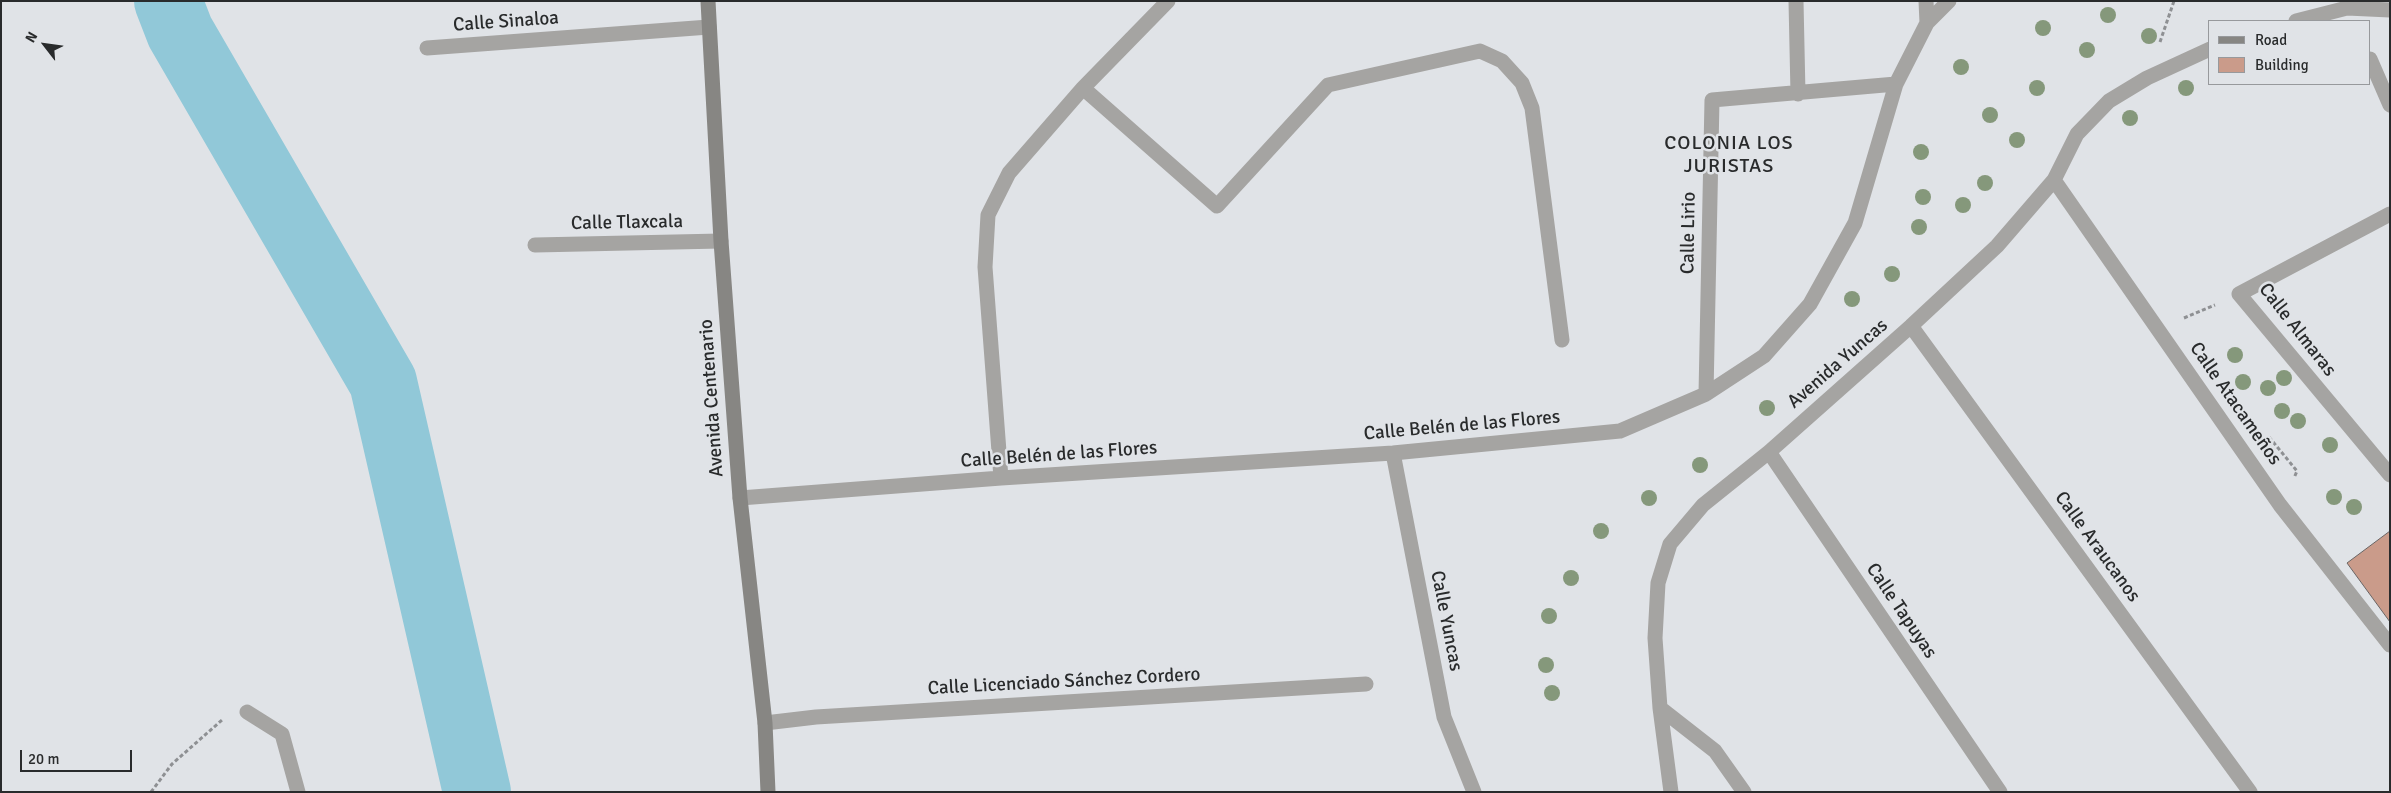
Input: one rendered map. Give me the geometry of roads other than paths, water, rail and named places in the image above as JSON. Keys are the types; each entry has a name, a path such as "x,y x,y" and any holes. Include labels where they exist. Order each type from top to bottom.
{"main road":[{"name":"Avenida Centenario","path":"708,1 721,241 740,498 765,722 768,792"}],"street":[{"path":"1001,478 984,267 988,215 1009,174 1083,88 1168,1"},
{"path":"1796,1 1798,94"},
{"path":"1926,1 1927,23"},
{"name":"Calle Belén de las Flores","path":"740,498 1001,478 1393,453 1620,431 1706,394 1764,356 1810,304 1856,223 1896,84 1927,23 1949,1"},
{"path":"2304,20 2390,10"},
{"name":"Calle Sinaloa","path":"426,48 709,27"},
{"name":"Avenida Yuncas","path":"1671,792 1660,708 1655,638 1658,583 1670,544 1703,506 1769,452 1911,326 1997,246 2054,180 2077,134 2109,101 2147,78 2208,50"},
{"path":"1083,88 1217,206 1328,85 1480,51 1502,61 1522,83 1532,108 1562,340"},
{"path":"2371,61 2390,105"},
{"name":"Calle Lirio","path":"1706,394 1712,100 1896,84"},
{"name":"Calle Atacameños","path":"2054,180 2280,505 2390,645"},
{"name":"Calle Almaras","path":"2390,214 2239,294 2390,475"},
{"name":"Calle Tlaxcala","path":"535,245 721,241"},
{"name":"Calle Araucanos","path":"1911,326 2250,792"},
{"name":"Calle Tapuyas","path":"1769,452 2000,792"},
{"name":"Calle Yuncas","path":"1393,453 1444,716 1474,792"},
{"name":"Calle Licenciado Sánchez Cordero","path":"765,722 816,717 1366,684"},
{"path":"1660,708 1715,752 1744,792"},
{"path":"247,712 282,734 298,792"}],"waterway":[{"path":"168,1 180,32 383,382 477,792"}],"district":[{"name":"COLONIA LOS JURISTAS","path":"1729,156"}]}
